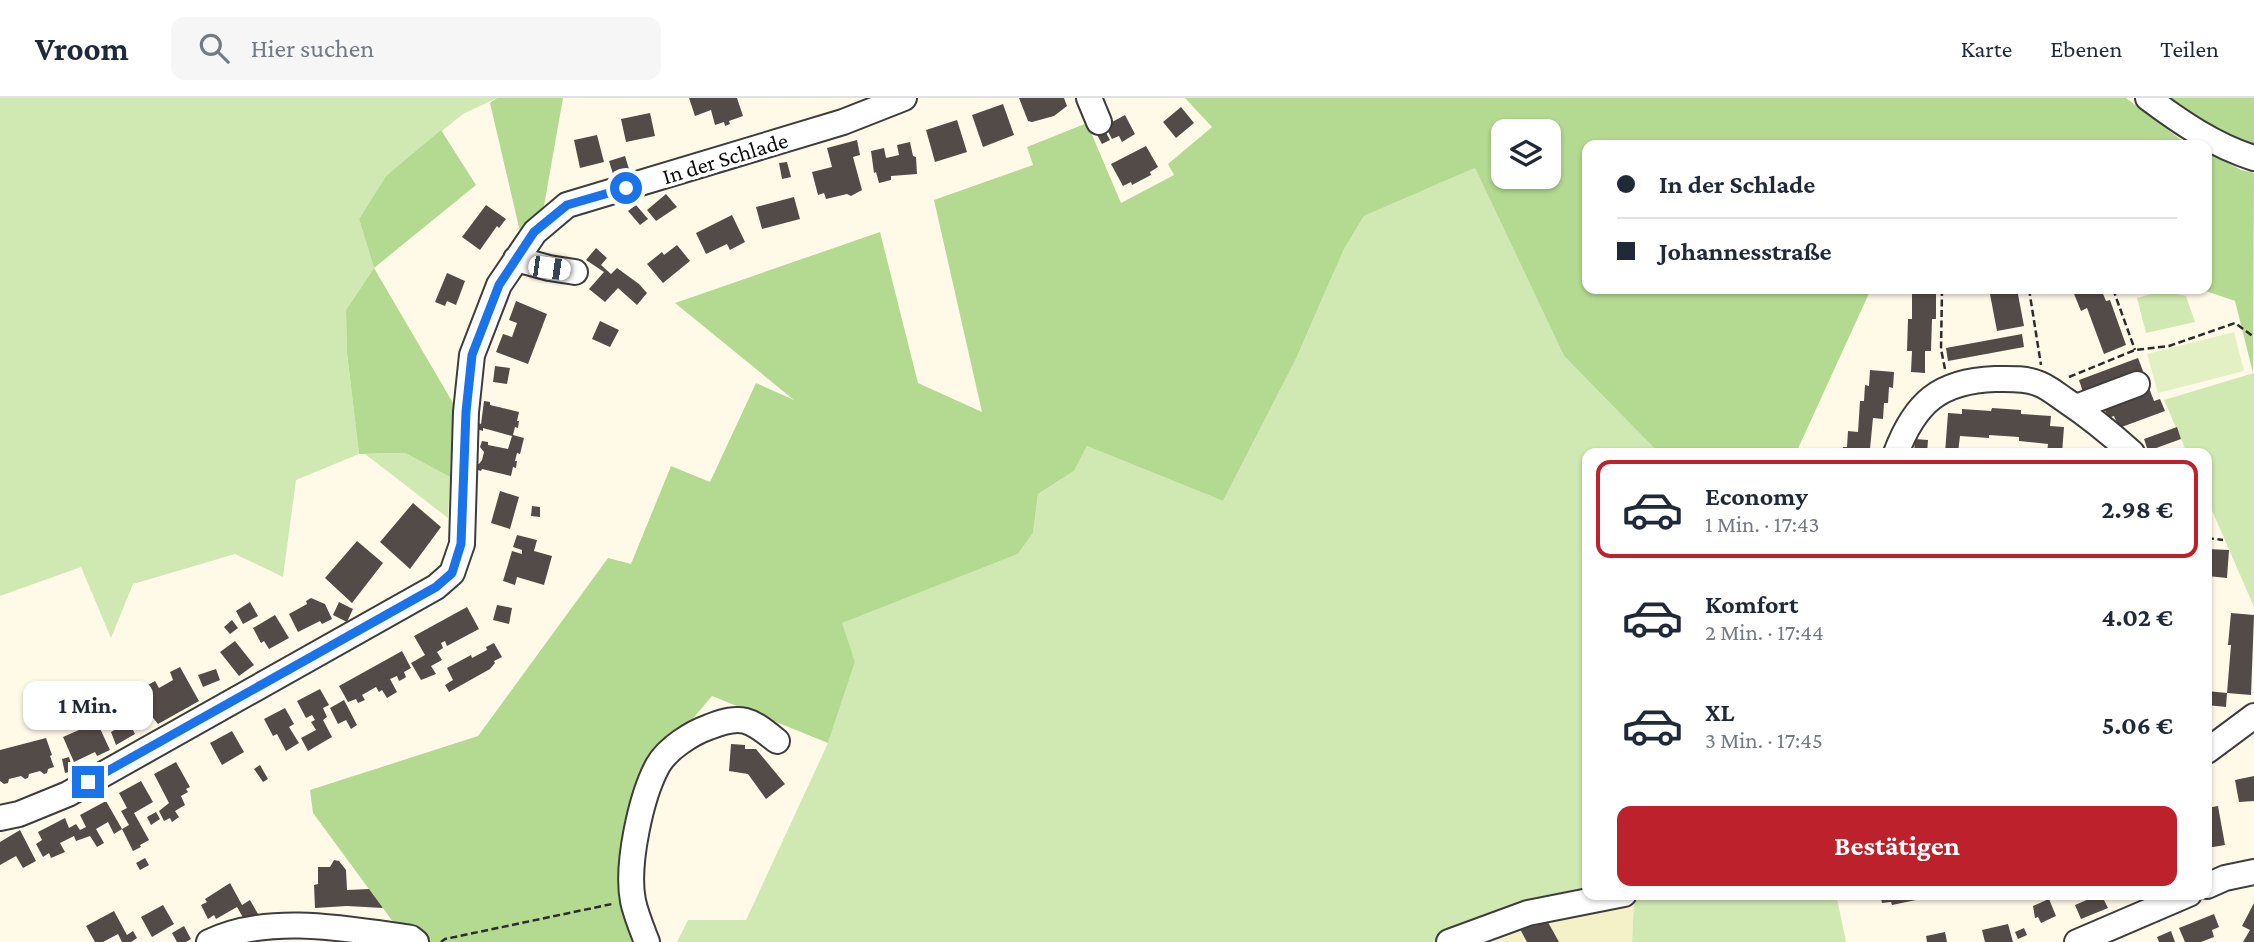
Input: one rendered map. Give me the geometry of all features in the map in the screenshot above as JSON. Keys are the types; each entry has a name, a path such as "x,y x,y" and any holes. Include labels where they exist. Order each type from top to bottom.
{"street":[{"name":"In der Schlade","path":"0,818 19,814 68,794 436,587 452,573 461,544 466,412 472,355 499,285 534,232 567,205 843,122 904,98"},
{"path":"1089,98 1099,122"},
{"path":"2148,98 2182,123 2254,158"},
{"path":"516,259 575,272"},
{"path":"1898,448 1904,431 1917,410 1935,394 1973,380 2013,379 2041,384 2097,422 2126,448"},
{"path":"2076,407 2137,384"},
{"path":"2212,747 2254,716"},
{"path":"647,942 633,899 636,834 640,811 659,763 690,734 732,718 758,725 777,741"},
{"path":"2212,884 2254,872"},
{"path":"1449,942 1528,914 1595,900"},
{"path":"2077,942 2172,900"},
{"path":"209,942 223,935 280,925 353,930 411,938 416,942"}],"path":[{"path":"1942,294 1941,349 1948,387"},
{"path":"2030,294 2042,361 2041,384 2135,350 2169,346 2235,323 2254,337"},
{"path":"2115,294 2135,350"},
{"path":"2212,539 2223,540"},
{"path":"441,942 633,899"}],"shaded area":[{"path":"1634,900 1632,942 1476,942 1544,915"}],"green space":[{"path":"0,98 497,98 463,114 386,176 359,219 374,268 346,310 347,353 359,454 296,480 283,577 235,554 133,584 111,638 81,567 0,596"},
{"path":"497,98 563,98 542,217 521,236 490,103"},
{"path":"1185,98 2126,98 2182,140 1582,140 1582,294 1869,294 1798,448 1654,448 1564,356 1475,168 1364,216 1344,249 1295,361 1223,501 1087,446 1074,471 1038,494 1033,533 1018,554 842,623 855,662 828,743 712,696 685,728 648,813 644,901 647,920 625,920 632,942 413,942 391,919 313,813 310,790 478,736 608,558 631,564 671,466 710,482 756,383 794,400 675,303 880,232 918,383 982,412 934,200 1033,165 1027,147 1087,123 1121,203 1174,175 1168,164 1212,127"},
{"path":"2168,98 2254,98 2254,148 2192,116"},
{"path":"441,130 476,185 374,268 359,219 386,176"},
{"path":"2212,155 2241,170 2254,173 2253,373 2235,301 2212,293"},
{"path":"1475,168 1564,356 1654,448 1582,448 1582,896 1446,942 677,942 688,920 746,920 828,743 855,662 841,623 1018,554 1033,533 1038,494 1074,471 1087,446 1223,501 1295,361 1344,249 1364,216"},
{"path":"374,268 453,403 450,477 405,453 359,454 347,353 346,310"},
{"path":"2151,294 2186,296 2195,322 2146,333 2137,298"},
{"path":"2234,332 2244,371 2158,393 2147,354"},
{"path":"2254,373 2254,607 2212,510 2212,448 2185,448 2164,400"},
{"path":"405,453 450,477 448,518 365,454"},
{"path":"1634,900 1837,900 1846,942 1632,942"}],"building":[{"path":"689,98 737,98 743,116 729,121 730,124 725,126 724,122 715,125 711,110 695,116"},
{"path":"1019,98 1064,98 1067,106 1054,116 1032,122 1028,121"},
{"path":"1003,104 1014,135 983,147 972,115"},
{"path":"1181,107 1194,123 1176,138 1163,122"},
{"path":"650,113 655,136 626,142 621,119"},
{"path":"1125,115 1135,134 1122,142 1119,136 1112,139 1105,126"},
{"path":"957,120 967,152 935,162 926,130"},
{"path":"1103,127 1110,140 1102,144 1095,131"},
{"path":"597,135 604,162 580,168 574,140"},
{"path":"857,140 860,155 853,157 862,190 851,196 847,194 826,199 824,193 818,195 812,172 832,167 827,148"},
{"path":"910,142 913,156 916,157 917,174 891,176 891,180 879,183 876,172 874,173 871,151 884,148 886,158 899,155 897,145"},
{"path":"1146,146 1158,167 1150,172 1151,175 1132,185 1131,182 1123,186 1111,164"},
{"path":"625,156 629,169 613,174 609,161"},
{"path":"787,162 791,177 782,179 779,163"},
{"path":"666,194 677,207 656,221 647,210"},
{"path":"794,197 800,219 762,229 756,207"},
{"path":"486,205 506,219 499,228 497,226 480,250 462,237"},
{"path":"636,205 648,219 640,225 628,211"},
{"path":"732,215 745,242 730,250 727,244 706,254 696,233"},
{"path":"677,245 690,261 663,283 647,264 662,252 664,255"},
{"path":"596,248 607,258 601,265 611,274 617,268 647,293 637,305 618,288 605,302 589,289 604,272 586,260"},
{"path":"447,273 465,281 456,305 447,301 445,306 435,302"},
{"path":"1912,294 1936,294 1936,319 1932,319 1931,351 1925,351 1925,373 1911,372 1912,351 1907,351 1908,319 1912,319"},
{"path":"1990,294 2018,294 2024,326 1997,331"},
{"path":"2074,294 2103,294 2106,301 2110,300 2126,345 2104,354 2087,308 2081,311"},
{"path":"516,301 547,314 528,364 496,352 503,334 512,337 517,323 509,320"},
{"path":"600,321 619,330 610,347 592,339"},
{"path":"2022,334 2024,347 1948,361 1946,348"},
{"path":"2138,358 2143,371 2083,392 2079,380"},
{"path":"495,366 510,368 507,384 493,382"},
{"path":"1870,370 1894,372 1893,388 1889,387 1888,403 1884,403 1883,419 1873,418 1870,448 1843,448 1847,447 1848,431 1858,432 1860,401 1864,401 1865,385 1869,386"},
{"path":"2149,388 2154,401 2160,399 2165,411 2119,428 2114,416 2108,418 2103,405"},
{"path":"484,401 519,412 518,428 515,427 513,435 524,438 520,454 517,453 516,468 513,467 511,476 475,469 484,452 480,447 482,441 508,449 512,436 483,428 483,431 477,429 478,423 481,424"},
{"path":"1992,408 2021,410 2021,414 2051,416 2050,426 2064,427 2062,448 2048,448 2048,444 2019,441 2019,437 1989,435 1989,438 1960,436 1959,448 1945,448 1948,413 1962,414 1962,409 1991,411"},
{"path":"2177,427 2181,439 2156,448 2147,448 2144,439"},
{"path":"1915,439 1928,440 1927,448 1914,448"},
{"path":"500,491 519,497 510,529 491,523"},
{"path":"413,503 441,527 410,569 380,542"},
{"path":"532,506 540,507 540,517 531,516"},
{"path":"517,535 537,540 534,551 552,556 544,585 517,577 515,585 503,581 512,551 522,554 522,550 513,547"},
{"path":"357,541 383,563 352,603 325,578"},
{"path":"2212,549 2229,550 2227,578 2212,576"},
{"path":"311,598 325,604 332,619 322,624 320,621 298,632 289,614 307,604 306,601"},
{"path":"250,602 258,616 243,624 236,611"},
{"path":"339,602 353,609 347,622 333,615"},
{"path":"497,605 512,608 509,624 493,620"},
{"path":"467,607 479,629 447,646 445,641 441,643 443,648 437,652 442,660 431,666 436,674 421,680 411,663 425,655 414,636"},
{"path":"2231,613 2254,615 2251,695 2227,693"},
{"path":"275,615 289,638 269,649 264,641 261,643 253,628"},
{"path":"232,620 238,628 230,634 224,627"},
{"path":"235,641 254,665 239,676 220,652"},
{"path":"494,643 502,657 494,661 490,669 449,692 445,685 453,680 447,668 471,655 472,658"},
{"path":"402,651 411,668 404,672 406,677 403,679 399,681 397,676 390,679 397,692 387,698 382,690 379,692 376,687 362,695 365,700 358,703 356,699 348,702 339,686"},
{"path":"180,667 199,701 158,724 142,704 147,699 141,689 155,681 159,688 173,680 170,672"},
{"path":"216,669 220,680 203,687 198,675"},
{"path":"125,689 136,712 121,719 124,725 129,722 135,734 116,745 111,732 116,729 103,700"},
{"path":"320,689 329,705 323,708 327,717 323,720 332,737 308,751 301,738 316,730 311,722 315,720 312,715 306,718 297,701"},
{"path":"2212,692 2227,693 2226,707 2212,706"},
{"path":"344,700 357,725 351,729 346,720 338,724 330,708"},
{"path":"285,708 294,724 289,727 299,743 286,751 277,734 273,736 264,719"},
{"path":"97,722 110,750 97,756 95,752 74,762 63,737"},
{"path":"232,731 244,752 222,765 210,743"},
{"path":"46,738 54,767 44,774 40,771 29,774 25,779 21,776 9,779 8,783 4,784 0,781 0,750"},
{"path":"731,744 745,745 745,749 756,749 785,784 766,799 748,774 729,771"},
{"path":"69,757 73,771 65,773 62,759"},
{"path":"176,762 190,787 186,789 188,792 181,796 185,805 175,811 179,817 172,822 170,818 164,821 159,811 169,803 154,774"},
{"path":"260,765 268,779 263,782 254,769"},
{"path":"2254,776 2254,801 2239,802 2235,780"},
{"path":"141,781 153,802 134,813 149,840 133,851 122,829 129,825 121,811 127,808 119,793"},
{"path":"106,801 122,829 114,834 108,822 96,829 104,843 97,847 90,836 76,841 74,836 60,843 65,852 51,858 49,853 43,857 36,844 42,840 38,832 65,818 69,828 76,824 80,830 86,827 80,815"},
{"path":"2218,806 2225,845 2212,847 2212,807"},
{"path":"156,812 160,819 151,825 147,817"},
{"path":"20,830 36,861 23,868 16,856 0,865 0,842"},
{"path":"145,858 149,865 140,870 136,863"},
{"path":"334,860 339,861 346,870 347,890 369,889 383,908 315,908 314,885 318,884 318,867 330,867"},
{"path":"230,883 242,905 250,900 258,914 245,921 237,907 216,919 214,915 208,919 201,905 207,902 205,899"},
{"path":"1881,900 1916,900 1892,905 1891,902 1882,903"},
{"path":"2049,900 2056,916 2041,923 2038,917 2035,918 2033,906"},
{"path":"2087,900 2104,900 2108,908 2081,919 2075,905"},
{"path":"2254,903 2254,942 2243,942 2250,930 2242,926"},
{"path":"163,905 174,924 152,937 141,917"},
{"path":"114,911 127,935 133,931 137,938 131,942 122,942 118,934 103,942 95,942 86,926"},
{"path":"2214,914 2219,927 2212,930 2214,937 2201,942 2185,942 2179,928"},
{"path":"1544,915 1559,942 1527,942 1520,929"},
{"path":"2008,924 2013,942 1985,942 1982,930"},
{"path":"184,926 191,939 177,942 172,933"},
{"path":"2024,928 2027,935 2018,939 2015,932"},
{"path":"2171,931 2175,942 2159,942 2157,937"},
{"path":"1945,932 1947,942 1927,942 1926,936"}],"route":[{"path":"88,782 436,587 452,573 461,544 466,412 472,355 499,285 534,232 567,205 626,188"}]}
